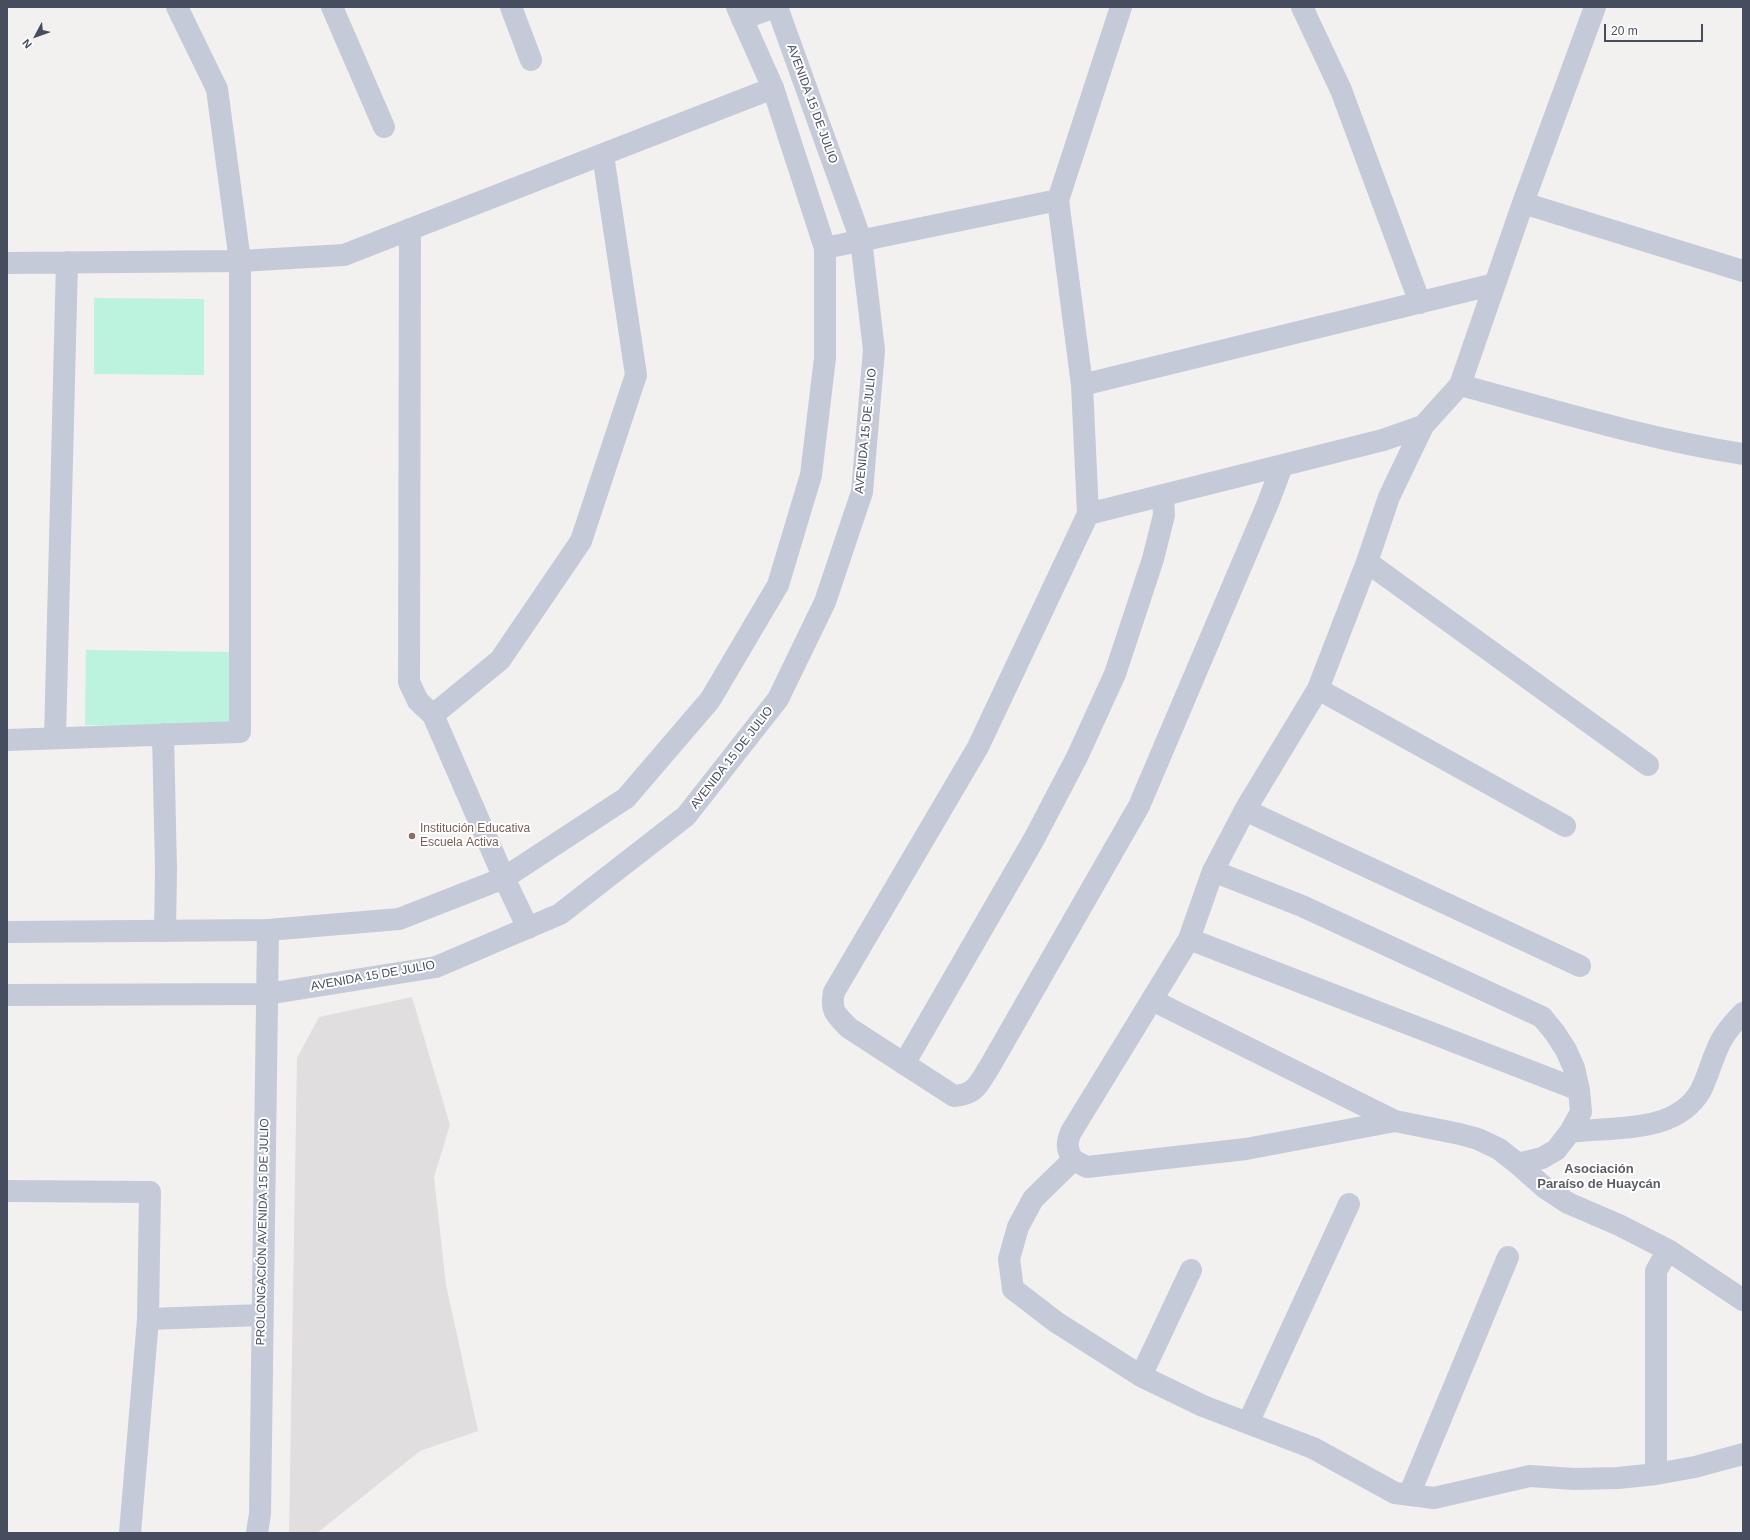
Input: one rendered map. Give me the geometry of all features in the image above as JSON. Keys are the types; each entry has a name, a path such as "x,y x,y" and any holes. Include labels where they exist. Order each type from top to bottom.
{"street":[{"path":"7,740 240,732 240,261 216,89 177,7"},
{"path":"332,7 384,127"},
{"path":"511,7 531,60"},
{"path":"7,932 268,930 399,919 504,878 626,798 710,700 778,585 810,475 825,358 825,248 773,88 740,13 776,7"},
{"name":"AVENIDA 15 DE JULIO","path":"7,995 267,994 436,967 560,914 686,816 778,699 825,602 862,492 874,350 862,240 776,7"},
{"path":"1121,7 1058,200 1082,385 1088,514 978,747 834,992 831,1004 836,1014 849,1028 954,1096 965,1096 972,1092 990,1066 1138,806 1268,503 1282,466"},
{"path":"1302,7 1340,90 1420,303"},
{"path":"1395,1121 1246,1149 1087,1167 1073,1160 1067,1147 1071,1132 1189,939 1213,871 1245,810 1318,690 1367,562 1389,497 1423,426 1460,385 1595,7"},
{"path":"7,263 240,261 344,255 773,88"},
{"path":"433,715 500,660 581,542 636,375 603,155"},
{"path":"825,248 1058,200"},
{"path":"1524,203 1743,271"},
{"path":"410,229 409,682 418,701 433,715 504,878 528,928"},
{"path":"55,738 67,262"},
{"path":"1082,385 1495,284"},
{"path":"1460,385 1694,446 1743,454"},
{"path":"1088,514 1383,440 1423,426"},
{"path":"904,1064 1034,840 1077,757 1115,674 1153,559 1164,515 1163,496"},
{"path":"1367,562 1648,765"},
{"path":"1318,690 1565,826"},
{"path":"163,734 166,870 165,931"},
{"path":"1245,810 1580,966"},
{"path":"1213,871 1302,906 1542,1017 1566,1050 1574,1068 1579,1090 1581,1112 1570,1132 1556,1150 1542,1158 1518,1164"},
{"name":"PROLONGACIÓN AVENIDA 15 DE JULIO","path":"257,1533 260,1514 261,1315 268,930"},
{"path":"1189,939 1579,1090"},
{"path":"1152,1000 1395,1121 1460,1134 1478,1139 1499,1149 1545,1188 1568,1203 1619,1225 1668,1250 1743,1300"},
{"path":"1570,1132 1651,1125 1666,1120 1679,1112 1691,1102 1700,1090 1721,1040 1732,1024 1743,1013"},
{"path":"1073,1160 1033,1199 1018,1227 1009,1259 1013,1289 1056,1322 1141,1376 1204,1406 1313,1448 1395,1493 1434,1498 1530,1476 1574,1479 1618,1478 1656,1474 1694,1467 1743,1454"},
{"path":"7,1190 150,1192 148,1319 130,1533"},
{"path":"1248,1423 1348,1204"},
{"path":"1656,1474 1656,1272 1668,1250"},
{"path":"1409,1495 1508,1257"},
{"path":"1141,1376 1191,1270"},
{"path":"148,1319 261,1315"}],"shaded area":[{"path":"412,997 450,1125 434,1177 446,1285 478,1431 420,1451 317,1533 289,1533 297,1058 319,1017"}],"green space":[{"path":"94,298 204,299 204,375 94,374"},
{"path":"86,650 234,652 234,727 85,725"}],"place":[{"name":"Institución Educativa Escuela Activa","path":"412,836"}],"district":[{"name":"Asociación Paraíso de Huaycán","path":"1599,1176"}]}
